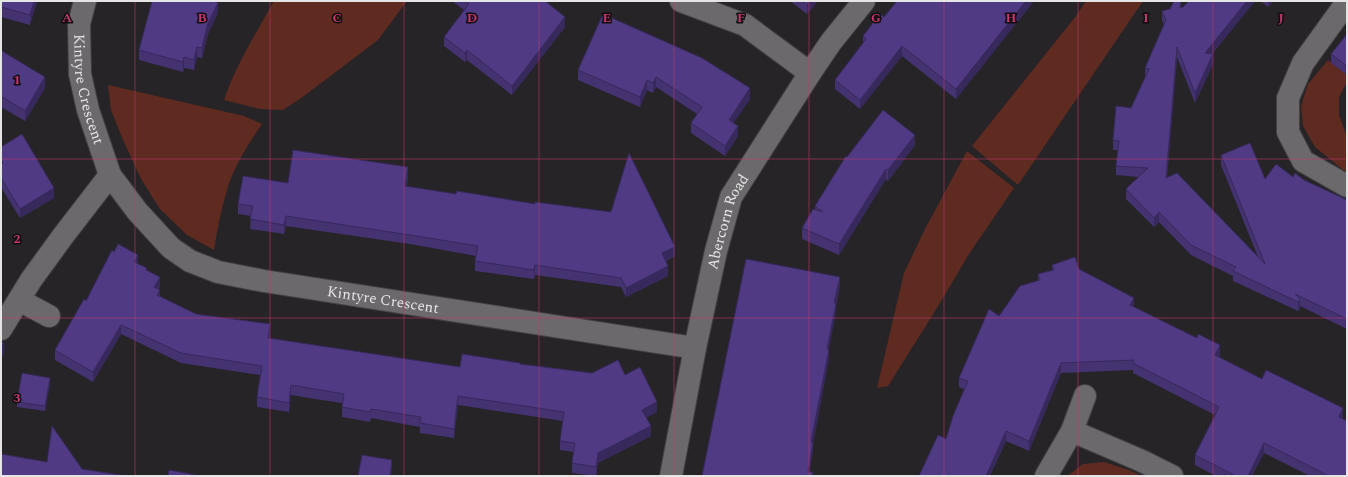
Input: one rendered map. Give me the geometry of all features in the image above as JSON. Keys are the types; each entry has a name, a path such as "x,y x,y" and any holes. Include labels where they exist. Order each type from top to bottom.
{"street":[{"name":"Kintyre Crescent","path":"85,1 79,24 80,74 88,110 110,175 137,211 171,248 190,261 218,272 264,281 695,348"},
{"path":"681,1 745,25 810,73"},
{"name":"Abercorn Road","path":"671,476 695,348 716,251 731,197 831,42 864,1"},
{"path":"1347,2 1303,62 1288,98 1288,132 1303,161 1347,186"},
{"path":"1,329 31,280 110,175"},
{"path":"19,300 49,316"},
{"path":"1046,476 1072,431 1085,396"},
{"path":"1072,431 1172,476"}],"shaded area":[{"path":"274,1 407,1 378,40 283,110 260,109 224,100 240,62"},
{"path":"1086,1 1143,1 1018,185 972,146 1076,16"},
{"path":"1328,60 1347,75 1347,82 1339,97 1339,115 1347,137 1347,173 1315,147 1303,126 1301,106 1308,84"},
{"path":"108,85 244,116 262,124 233,173 221,212 214,250 187,235 160,209 141,179 123,140 111,110"},
{"path":"967,151 1014,188 969,254 888,386 877,388 904,273 925,229"},
{"path":"1104,462 1142,476 1067,476 1083,464"}],"building":[{"path":"1,1 34,1 30,15 1,7"},
{"path":"152,1 214,1 218,3 208,23 202,48 197,47 194,60 184,57 183,62 139,50"},
{"path":"465,1 545,1 565,17 512,86 467,50 465,53 444,37 469,4"},
{"path":"803,1 810,1 807,5"},
{"path":"897,1 1026,1 956,89 902,46 860,100 835,80 866,39 863,36 880,14 884,17"},
{"path":"1174,1 1181,1 1180,8 1189,1 1247,1 1205,53 1213,54 1195,93 1177,47 1166,178 1177,173 1265,264 1221,155 1250,143 1265,179 1276,164 1293,177 1295,173 1304,180 1347,200 1347,319 1295,294 1300,299 1298,302 1233,271 1236,267 1191,245 1159,212 1154,218 1126,189 1148,168 1116,166 1119,141 1113,140 1116,106 1131,108 1149,69 1145,68 1166,20 1162,11 1170,9"},
{"path":"603,14 702,58 750,88 729,120 738,126 725,146 691,123 702,107 656,77 653,83 647,80 640,97 578,70"},
{"path":"1347,34 1347,66 1331,54"},
{"path":"2,51 45,77 25,111 1,96"},
{"path":"883,110 915,135 888,170 886,169 839,244 802,228 813,209 823,212 815,206 846,156 847,157"},
{"path":"22,134 54,188 20,209 1,178 1,164 3,163 1,160 1,147"},
{"path":"293,150 408,167 405,186 456,194 457,191 535,204 535,202 611,212 629,153 675,247 662,253 668,266 626,288 621,278 535,265 534,270 475,261 478,246 286,216 284,225 250,219 253,206 238,204 243,176 288,183"},
{"path":"118,244 138,255 134,262 147,268 146,270 160,277 154,287 160,290 157,295 196,314 270,324 268,338 460,367 462,354 520,364 592,373 618,360 625,375 640,367 657,402 642,410 651,426 598,453 596,467 572,463 575,443 560,441 564,412 458,396 454,429 420,423 421,417 371,409 370,412 342,407 344,394 291,385 289,403 257,397 262,366 181,353 121,325 93,372 55,350 84,299 86,301 112,250 114,252"},
{"path":"1075,257 1079,269 1134,298 1130,305 1197,338 1198,334 1220,345 1215,355 1262,379 1266,370 1343,408 1339,417 1347,421 1347,476 1329,476 1264,443 1248,476 1236,476 1195,455 1219,407 1133,363 1134,360 1061,363 1029,441 1006,431 986,476 919,476 938,435 946,439 953,416 968,381 959,378 989,309 999,316 1020,286 1040,280 1038,274 1054,270 1052,265"},
{"path":"746,259 840,277 834,303 836,303 827,349 829,349 811,442 813,443 808,472 813,472 812,476 702,476"},
{"path":"22,373 50,378 45,406 17,402"},
{"path":"52,426 82,469 126,476 1,476 1,454 47,462"},
{"path":"362,455 392,460 390,476 358,476"},
{"path":"169,470 196,475 196,476 168,476"}]}
